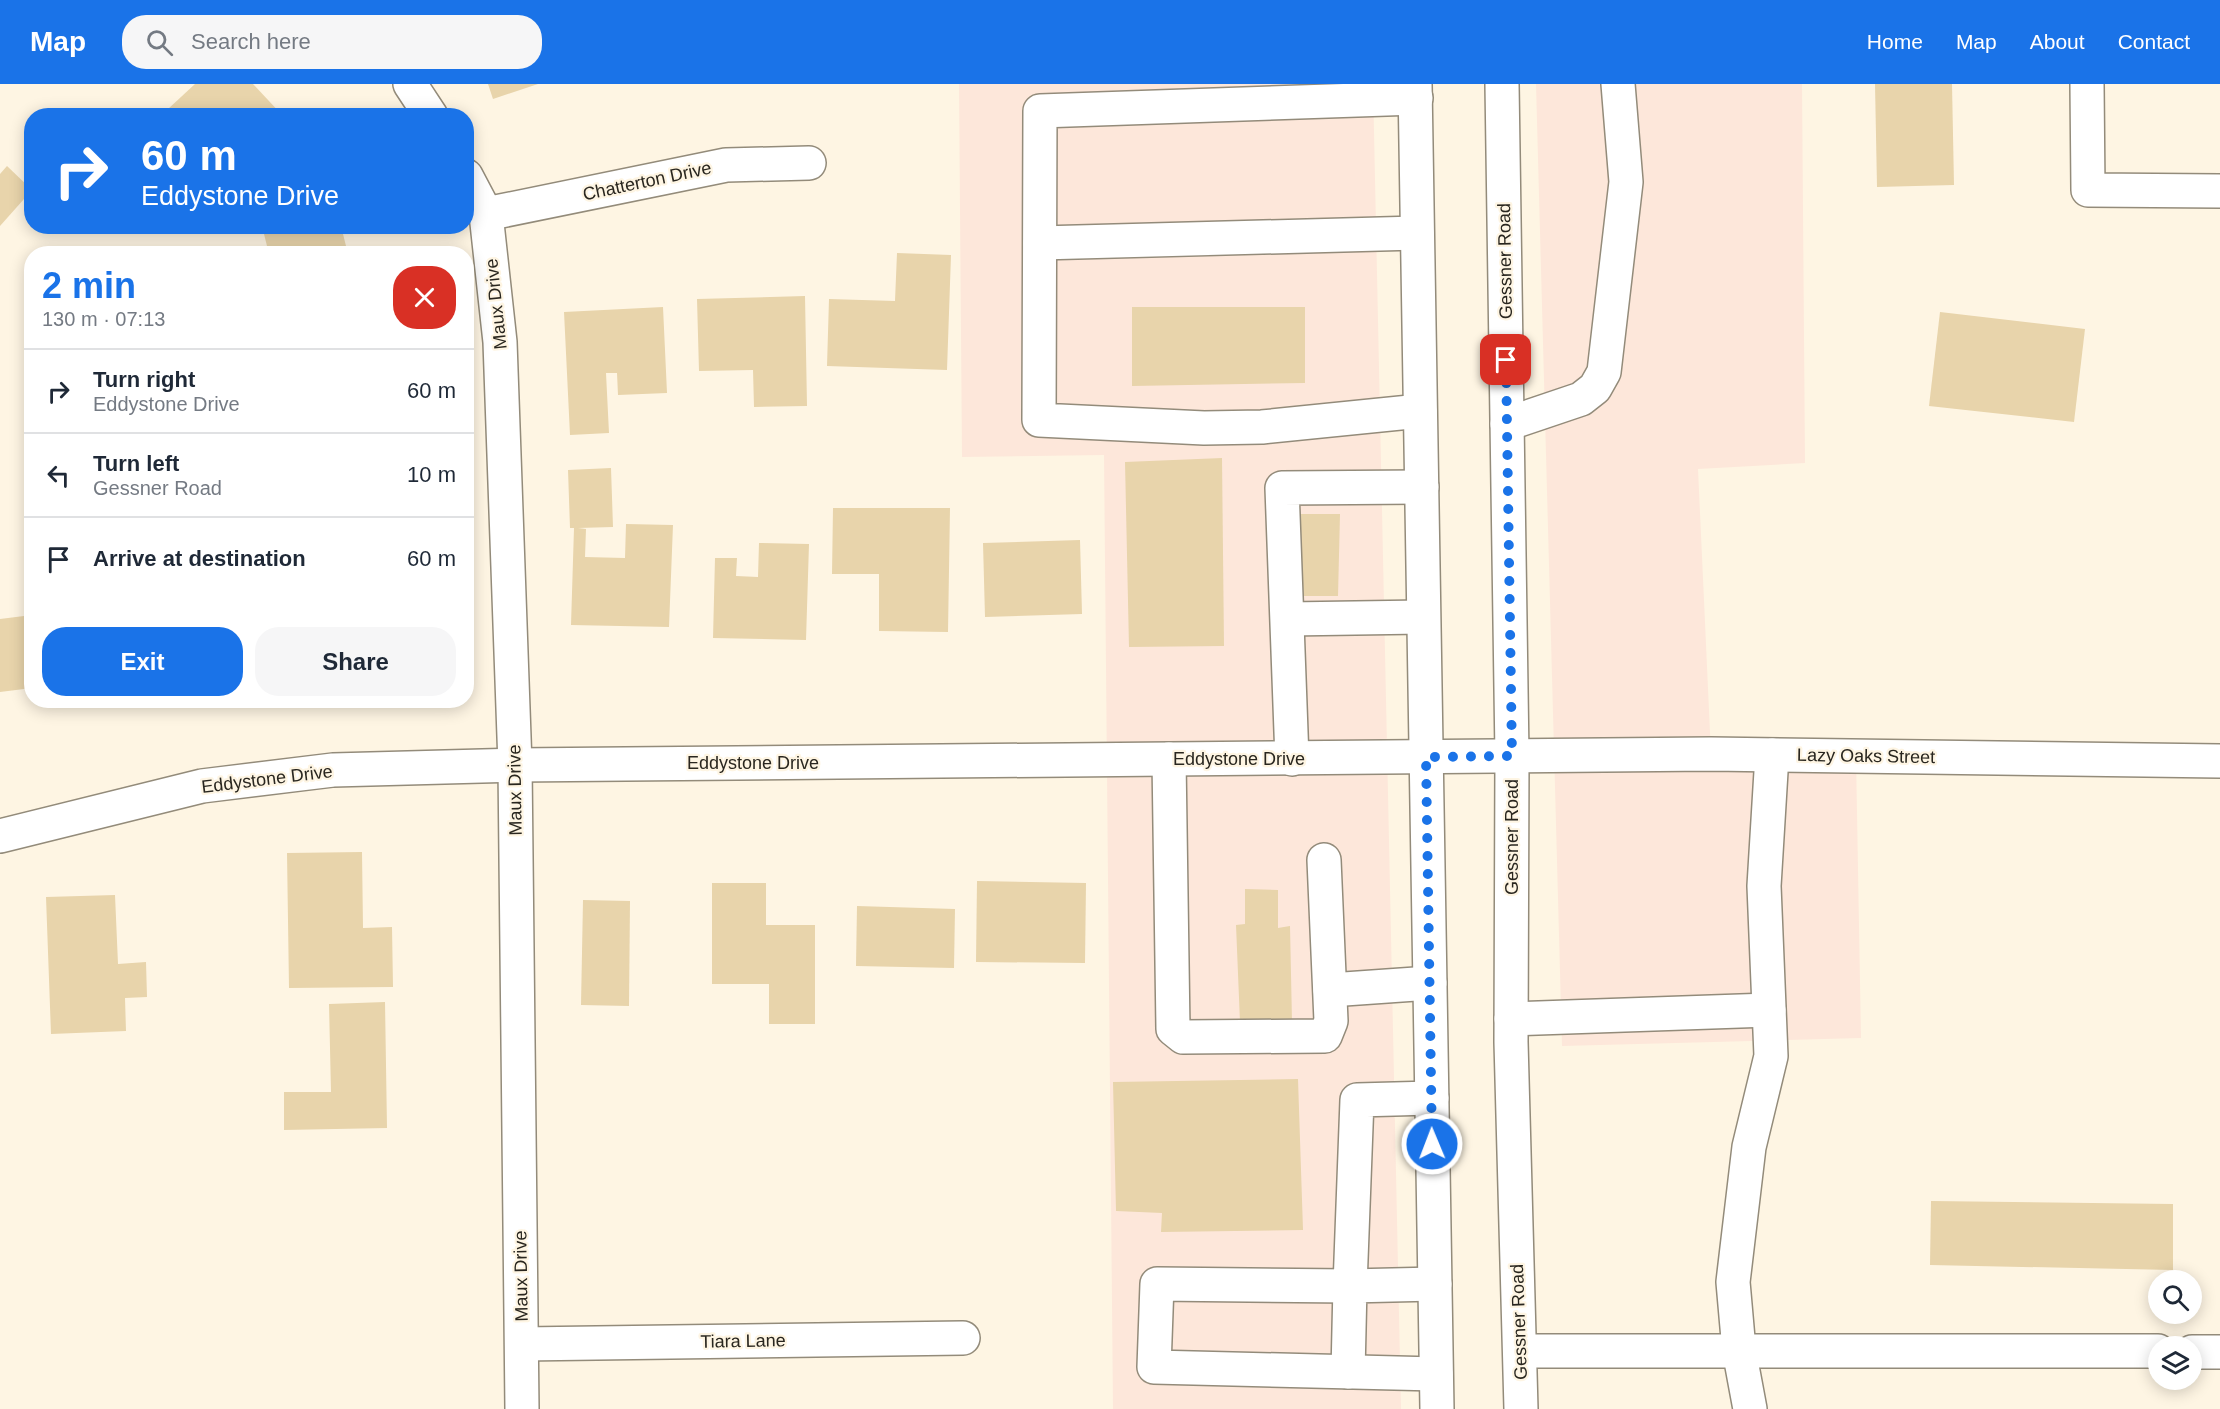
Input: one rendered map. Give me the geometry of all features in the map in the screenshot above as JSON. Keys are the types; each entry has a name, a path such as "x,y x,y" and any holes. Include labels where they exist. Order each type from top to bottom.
{"street":[{"path":"410,84 426,108"},
{"name":"Gessner Road","path":"1502,84 1512,756 1511,1018 1521,1409"},
{"path":"1507,424 1581,399 1595,388 1604,372 1626,182 1618,84"},
{"path":"2087,84 2088,190 2220,191"},
{"path":"1420,411 1262,427 1204,428 1039,420 1040,111 1416,91 1437,1409"},
{"name":"Chatterton Drive","path":"486,214 726,165 809,163"},
{"name":"Maux Drive","path":"474,191 486,214 500,342 515,765 522,1409"},
{"path":"1040,243 1418,233"},
{"path":"1292,759 1282,488 1422,487"},
{"path":"1288,619 1423,617"},
{"path":"1750,1409 1739,1350 1733,1282 1749,1147 1771,1056 1764,886 1772,755"},
{"name":"Lazy Oaks Street","path":"1512,756 1772,755 2220,762"},
{"name":"Eddystone Drive","path":"0,836 202,786 333,770 515,765 1512,756"},
{"path":"1169,759 1173,1029 1183,1038 1325,1036 1331,1021 1324,860"},
{"path":"1330,990 1430,983"},
{"path":"1511,1018 1769,1010"},
{"path":"1348,1372 1357,1100 1432,1098"},
{"path":"1435,1284 1350,1286 1157,1284 1154,1367 1436,1374"},
{"name":"Tiara Lane","path":"522,1344 963,1338"},
{"path":"1520,1351 2148,1352"},
{"path":"2202,1352 2220,1352"}],"shaded area":[{"path":"959,84 1373,84 1401,1409 1113,1409 1104,455 962,457"},
{"path":"1536,84 1802,84 1805,463 1698,469 1711,754 1856,756 1861,1038 1562,1046"}],"building":[{"path":"195,84 253,84 276,108 169,108"},
{"path":"488,84 538,84 493,99"},
{"path":"1875,84 1952,84 1954,185 1877,187"},
{"path":"7,166 24,182 24,199 0,226 0,174"},
{"path":"264,234 343,234 346,246 267,246"},
{"path":"897,253 951,255 947,370 827,366 829,299 895,301"},
{"path":"805,296 807,406 754,407 753,370 699,371 697,299"},
{"path":"663,307 667,393 618,395 617,373 606,373 609,433 570,435 564,312"},
{"path":"1132,307 1305,307 1305,383 1132,386"},
{"path":"1940,312 2085,329 2074,422 1929,406"},
{"path":"1222,458 1224,646 1129,647 1125,462"},
{"path":"611,468 613,527 578,528 586,529 585,557 625,558 626,524 673,525 669,627 571,625 574,528 570,528 568,470"},
{"path":"833,508 950,508 948,632 879,631 879,574 832,574"},
{"path":"1301,514 1340,514 1338,596 1301,596"},
{"path":"1080,540 1082,614 985,617 983,543"},
{"path":"759,543 809,544 806,640 713,638 715,558 737,558 736,576 758,577"},
{"path":"24,616 24,689 0,692 0,619"},
{"path":"362,852 363,928 392,927 393,987 289,988 287,853"},
{"path":"977,881 1086,883 1085,963 976,962"},
{"path":"712,883 766,883 766,925 815,925 815,1024 769,1024 769,984 712,984"},
{"path":"1245,889 1278,890 1278,928 1290,926 1292,1021 1240,1022 1236,925 1245,924"},
{"path":"115,895 118,964 146,962 147,997 125,998 126,1031 51,1034 46,897"},
{"path":"583,900 630,901 629,1006 581,1005"},
{"path":"857,906 955,909 954,968 856,966"},
{"path":"385,1002 387,1128 284,1130 284,1092 331,1092 329,1004"},
{"path":"1298,1079 1303,1230 1161,1232 1162,1213 1116,1211 1113,1082"},
{"path":"1931,1201 2173,1204 2173,1270 1930,1265"}],"route":[{"path":"1432,1144 1426,757 1512,756 1506,360"}]}
